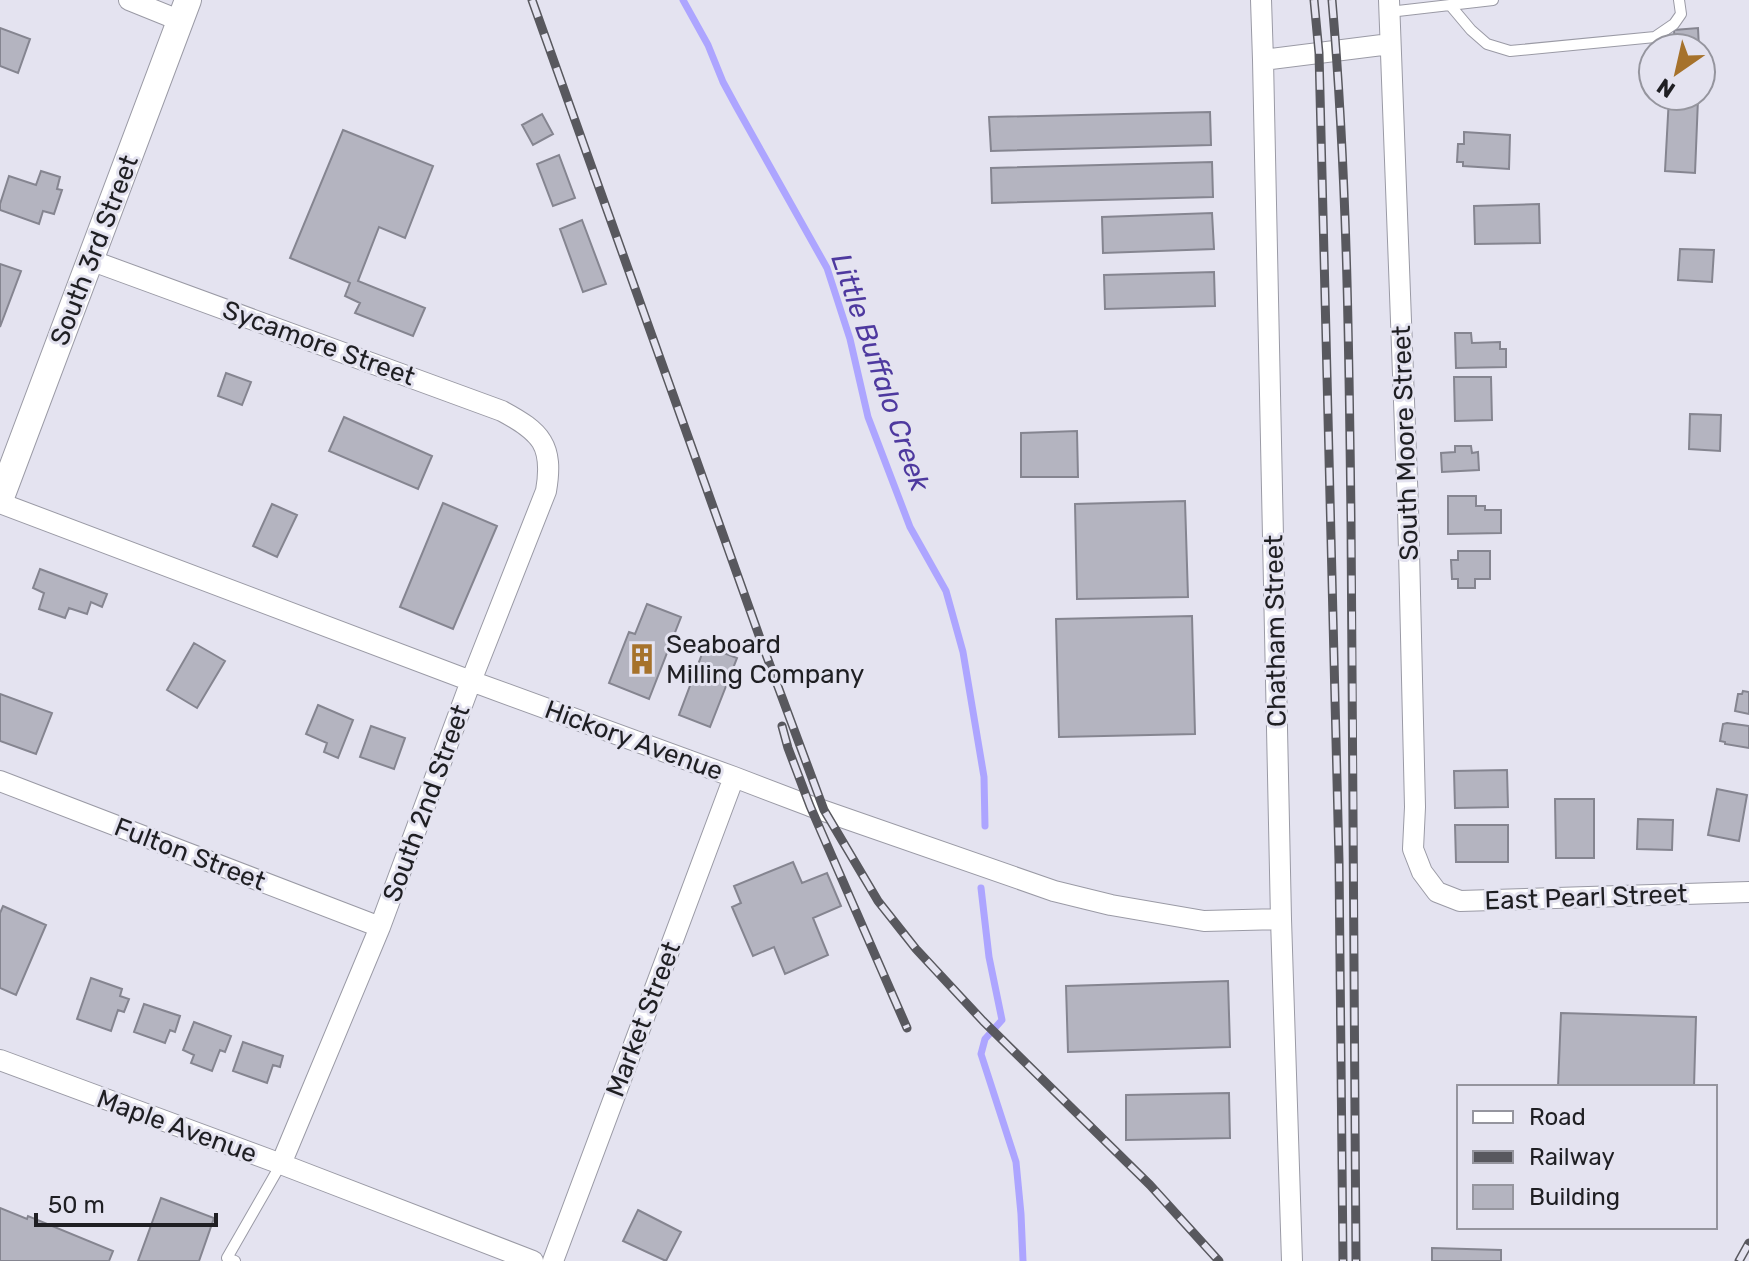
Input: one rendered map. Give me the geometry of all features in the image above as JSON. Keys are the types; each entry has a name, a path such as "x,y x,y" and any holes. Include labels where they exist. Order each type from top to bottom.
{"street":[{"path":"129,0 185,10"},
{"name":"Chatham Street","path":"1261,0 1281,919 1292,1261"},
{"name":"South Moore Street","path":"1389,6 1408,508 1415,807 1413,849 1429,882"},
{"name":"South 3rd Street","path":"0,501 185,10"},
{"path":"1263,60 1390,44"},
{"name":"Sycamore Street","path":"90,260 502,411 527,424 540,439"},
{"name":"South 2nd Street","path":"281,1164 380,927 471,681 546,491 549,473 547,454 540,439"},
{"name":"Hickory Avenue","path":"0,501 471,681 906,841 1054,891 1111,905 1204,921 1281,919"},
{"name":"Market Street","path":"553,1261 734,777"},
{"name":"Fulton Street","path":"0,781 380,927"},
{"name":"East Pearl Street","path":"1429,882 1437,892 1460,901 1749,892"},
{"name":"Maple Avenue","path":"0,1060 533,1261"}],"lane":[{"path":"1389,6 1450,5 1493,0"},
{"path":"1450,5 1487,44 1510,51 1655,37 1674,24 1681,14 1679,0"},
{"path":"235,1261 227,1258 281,1164"}],"building":[{"path":"0,28 30,39 18,73 0,66"},
{"path":"1698,28 1698,32 1674,32"},
{"path":"1210,112 1211,145 991,151 989,117"},
{"path":"1668,112 1697,112 1695,173 1665,171"},
{"path":"542,114 553,134 533,145 522,125"},
{"path":"343,130 433,166 405,238 379,227 358,281 425,308 413,336 355,313 360,303 345,296 350,283 290,258"},
{"path":"1464,132 1510,135 1509,169 1463,166 1463,162 1457,162 1458,144 1464,144"},
{"path":"559,155 575,198 553,206 537,164"},
{"path":"1212,162 1213,197 992,203 991,168"},
{"path":"41,171 60,177 57,189 62,190 54,214 43,211 39,224 0,210 9,176 36,185"},
{"path":"1539,204 1540,243 1475,244 1474,206"},
{"path":"1212,213 1214,249 1103,253 1102,217"},
{"path":"582,220 606,284 583,292 560,229"},
{"path":"1680,249 1714,250 1712,282 1678,280"},
{"path":"0,264 21,271 0,327"},
{"path":"1214,272 1215,306 1105,309 1104,275"},
{"path":"1455,333 1471,333 1472,343 1500,342 1500,349 1506,349 1506,367 1456,368"},
{"path":"226,373 251,382 242,405 218,396"},
{"path":"1454,377 1491,377 1492,420 1455,421"},
{"path":"1690,414 1721,415 1720,451 1689,449"},
{"path":"344,417 432,456 418,489 329,451"},
{"path":"1077,431 1078,477 1021,477 1021,433"},
{"path":"1455,446 1471,446 1472,453 1478,452 1479,470 1442,472 1441,453 1455,452"},
{"path":"1448,496 1476,496 1476,506 1485,506 1485,510 1501,510 1501,533 1448,534"},
{"path":"1185,501 1188,597 1077,599 1075,504"},
{"path":"443,503 497,526 453,629 400,607"},
{"path":"272,504 297,515 277,557 253,546"},
{"path":"1458,551 1490,551 1490,579 1475,579 1475,588 1458,588 1458,579 1452,579 1451,560 1458,560"},
{"path":"40,569 107,594 102,607 91,602 87,614 69,608 65,618 39,609 44,593 33,588"},
{"name":"Seaboard Milling Company","path":"647,604 681,617 649,699 609,683 629,632 635,634"},
{"path":"1192,616 1195,734 1059,737 1056,619"},
{"path":"194,643 225,661 197,708 167,690"},
{"path":"705,646 737,658 710,727 679,715"},
{"path":"1749,692 1749,714 1735,711 1738,694"},
{"path":"0,694 52,713 36,754 0,741"},
{"path":"318,705 353,720 338,758 324,752 327,743 306,734"},
{"path":"1723,724 1749,726 1749,748 1720,741"},
{"path":"371,726 405,738 394,769 360,757"},
{"path":"1507,770 1508,807 1455,808 1454,771"},
{"path":"1717,789 1747,795 1739,841 1708,835"},
{"path":"1555,799 1594,799 1594,858 1556,858"},
{"path":"1638,819 1673,820 1672,850 1637,849"},
{"path":"1455,825 1508,825 1508,862 1456,862"},
{"path":"793,862 802,883 827,873 841,906 813,918 828,955 785,974 774,947 753,956 732,907 741,903 734,886"},
{"path":"3,906 46,925 16,995 0,988 0,913"},
{"path":"91,978 122,989 120,996 129,999 124,1012 118,1010 111,1031 77,1019"},
{"path":"1228,981 1230,1047 1068,1052 1066,986"},
{"path":"144,1004 180,1016 175,1032 170,1030 165,1043 134,1032"},
{"path":"1561,1013 1696,1017 1694,1085 1558,1085"},
{"path":"194,1022 231,1036 225,1052 220,1050 212,1071 191,1063 194,1055 183,1050"},
{"path":"243,1042 283,1056 280,1067 273,1065 267,1083 233,1071"},
{"path":"1229,1093 1230,1138 1126,1140 1126,1095"},
{"path":"161,1198 214,1218 199,1261 138,1261"},
{"path":"0,1208 27,1219 28,1216 113,1251 109,1261 0,1261"},
{"path":"638,1210 681,1232 666,1261 623,1241"},
{"path":"1432,1248 1501,1250 1501,1261 1432,1261"}],"waterway":[{"name":"Little Buffalo Creek","path":"683,0 708,45 723,82 827,268 850,339 868,417 910,527 946,591 963,652 984,777 985,826"},
{"name":"Little Buffalo Creek","path":"981,888 989,957 1002,1020 985,1039 981,1054 1016,1162 1023,1261"}],"railway":[{"path":"532,0 824,810 878,901 916,949 983,1021 1150,1185 1219,1261"},
{"path":"1314,0 1319,53 1339,861 1343,1261"},
{"path":"1332,0 1341,130 1348,324 1356,1261"},
{"path":"782,726 810,806 907,1028"},
{"path":"1739,1261 1749,1243"}],"place":[{"name":"Seaboard Milling Company","path":"642,659"}]}
